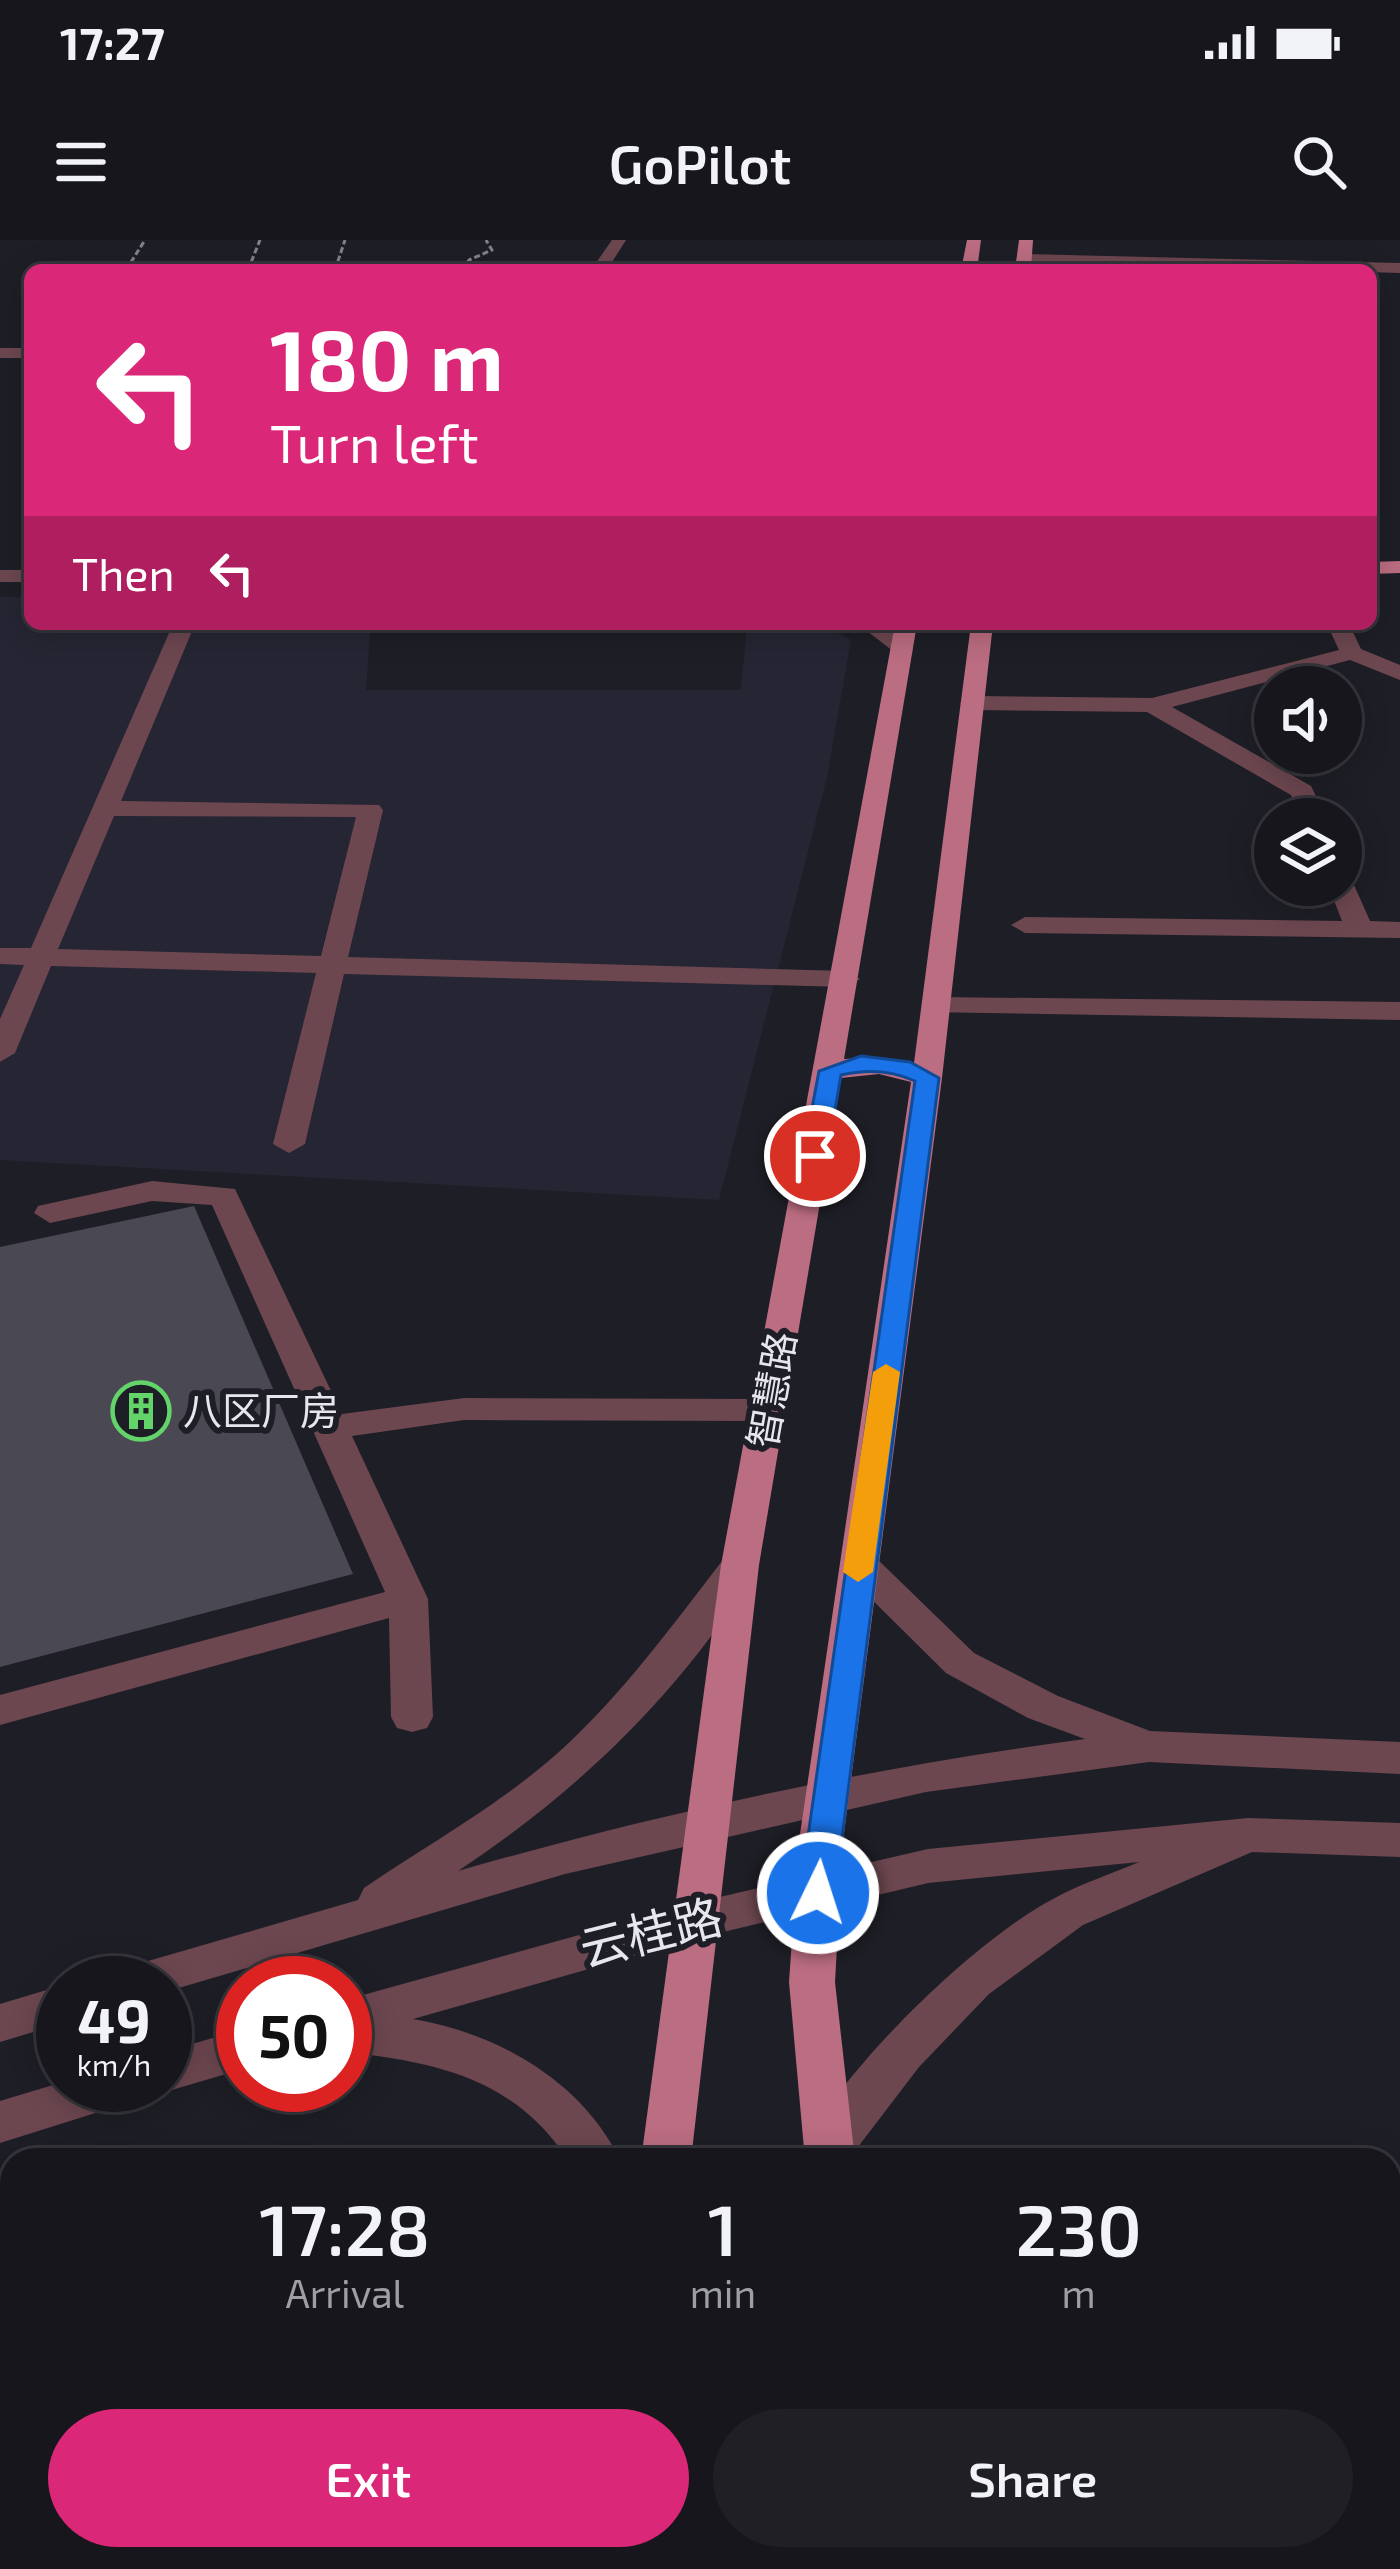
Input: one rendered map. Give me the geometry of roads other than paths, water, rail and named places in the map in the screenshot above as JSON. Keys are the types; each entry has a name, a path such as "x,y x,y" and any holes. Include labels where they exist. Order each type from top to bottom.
{"main road":[{"path":"829,2148 812,1982 827,1797 927,1078 972,703 988,630"},
{"name":"智慧路","path":"668,2148 740,1565 904,638"},
{"path":"830,1071 861,1063 902,1067 927,1078"}],"street":[{"path":"0,1053 181,630"},
{"path":"1341,630 1352,653"},
{"path":"972,703 1152,705 1352,653 1400,673"},
{"path":"1152,705 1302,791 1305,798"},
{"path":"105,808 370,810 289,1144"},
{"path":"1350,906 1359,929"},
{"path":"1025,926 1400,929"},
{"path":"0,956 846,980"},
{"path":"936,1006 1400,1011"},
{"path":"50,1213 152,1191 224,1196 408,1599 412,1717"},
{"path":"329,1427 464,1409 769,1410"},
{"path":"859,1564 960,1663 1042,1707 1149,1746"},
{"path":"352,1918 546,1786 592,1745 656,1674 740,1565"},
{"path":"0,1710 408,1599"},
{"path":"192,1965 565,1857 926,1776 1149,1746 1400,1758"},
{"path":"834,2148 902,2053 973,1981 1066,1912 1248,1835"},
{"name":"云桂路","path":"372,2011 698,1920 928,1866 1248,1835 1400,1840"},
{"path":"0,2023 36,2012"},
{"path":"372,2035 424,2041 494,2068 544,2099 585,2148"},
{"path":"0,2122 36,2111"}],"place":[{"name":"八区厂房","path":"141,1411"}]}
